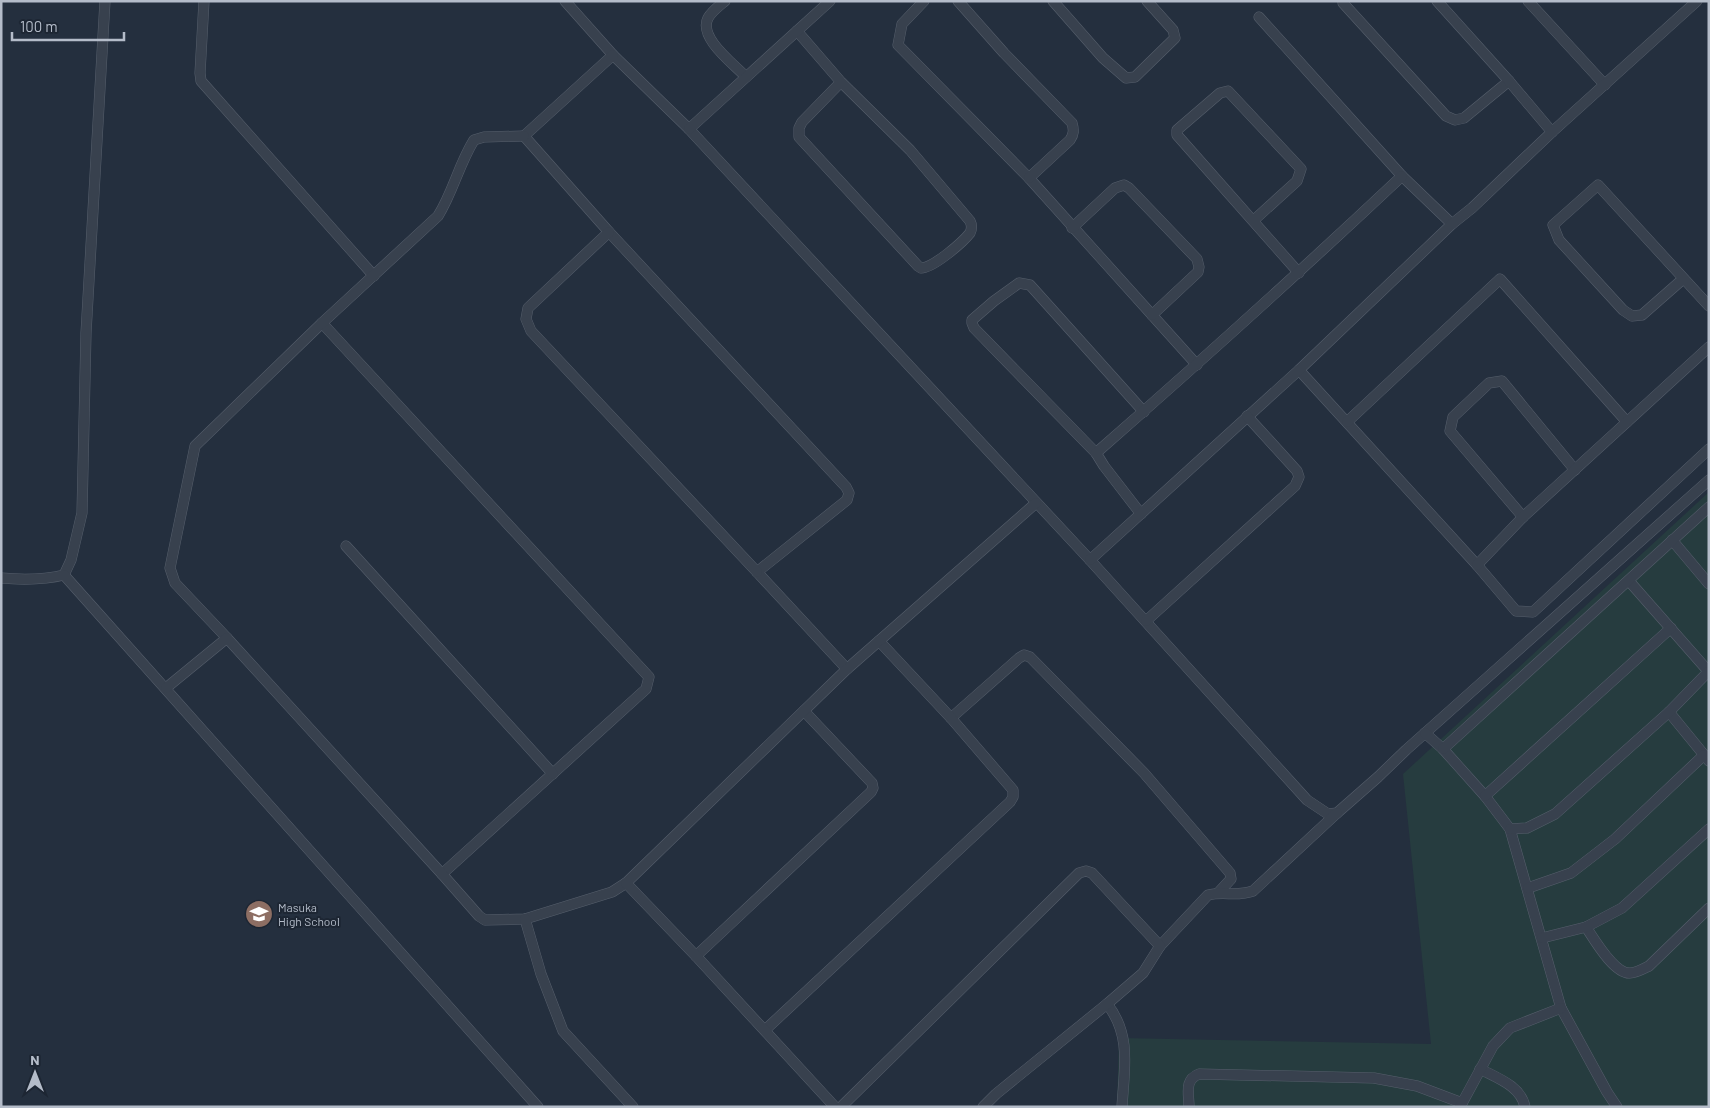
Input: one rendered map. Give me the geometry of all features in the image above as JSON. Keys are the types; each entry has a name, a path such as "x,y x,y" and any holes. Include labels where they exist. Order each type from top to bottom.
{"street":[{"path":"64,575 71,560 82,513 86,334 105,1"},
{"path":"204,1 201,81 374,276"},
{"path":"565,1 614,55 690,129 1090,560 1307,800 1328,814 1337,813"},
{"path":"725,1 707,20 707,34 711,42 746,77"},
{"path":"690,129 830,1"},
{"path":"924,1 902,24 898,45 1029,178 1197,365"},
{"path":"958,1 1004,53 1072,123 1074,130 1070,140 1029,178"},
{"path":"1053,1 1104,58 1126,78 1130,79 1135,77 1175,38 1174,30 1147,1"},
{"path":"1343,1 1446,116 1455,120 1464,118 1509,81"},
{"path":"1437,1 1552,132"},
{"path":"1528,1 1605,85"},
{"path":"1090,560 1299,370 1452,224 1472,208 1552,132 1697,1"},
{"path":"1259,17 1402,176 1452,224"},
{"path":"797,31 841,82 910,150 970,221 972,226 970,232 948,254 930,267 920,268 799,137 799,128 802,122 841,82"},
{"path":"614,55 524,136 484,137 474,140 438,216 322,323 195,446 170,568 176,583 442,874 478,916 485,920 525,919 612,892 626,883 847,669 1036,504"},
{"path":"1254,220 1297,180 1301,169 1228,91 1220,92 1177,130 1177,135 1299,273"},
{"path":"524,136 609,232 846,487 849,493 847,500 757,572"},
{"path":"1096,453 1299,273 1402,176"},
{"path":"1072,228 1115,188 1124,185 1197,259 1200,267 1198,272 1152,315"},
{"path":"1683,279 1642,315 1632,316 1623,310 1559,240 1554,225 1598,185 1709,306"},
{"path":"609,232 528,308 526,319 531,331 847,669"},
{"path":"1348,422 1500,278 1627,422"},
{"path":"1141,514 1096,453 974,328 972,320 1019,283 1030,286 1144,412"},
{"path":"322,323 649,677 646,689 442,874"},
{"path":"1477,565 1523,517 1707,351"},
{"path":"1299,370 1477,565 1516,611 1533,612 1709,450"},
{"path":"1523,517 1450,431 1453,417 1489,383 1502,381 1575,470"},
{"path":"1146,621 1295,486 1300,477 1297,471 1247,416"},
{"path":"983,1107 996,1094 1143,973 1160,946 1208,895 1218,893 1242,895 1253,891 1425,733 1709,480"},
{"path":"1443,750 1709,507"},
{"path":"1672,540 1709,584"},
{"path":"346,546 552,774"},
{"path":"1,578 26,580 46,579 64,575"},
{"path":"64,575 538,1107"},
{"path":"1510,829 1526,828 1555,814 1669,712 1709,672 1629,581"},
{"path":"1485,796 1671,628"},
{"path":"166,688 226,638"},
{"path":"765,1030 1010,802 1013,797 1013,790 951,718 879,641"},
{"path":"951,718 1019,658 1024,655 1030,657 1144,772 1230,873 1231,879 1218,893"},
{"path":"696,956 871,792 873,788 872,784 804,711"},
{"path":"1528,888 1571,873 1615,839 1706,758 1669,712"},
{"path":"1425,733 1485,796 1510,829 1561,1008 1617,1107"},
{"path":"1542,938 1586,927 1622,908 1709,830"},
{"path":"841,1107 1079,873 1086,871 1092,873 1160,946"},
{"path":"626,883 835,1107"},
{"path":"1586,927 1618,970 1628,974 1649,966 1709,908"},
{"path":"525,919 541,974 563,1031 633,1107"},
{"path":"1107,1004 1116,1016 1125,1042 1122,1107"},
{"path":"1189,1107 1189,1083 1192,1077 1199,1074 1374,1078 1417,1086 1461,1105 1493,1046 1510,1028 1561,1008"},
{"path":"1480,1069 1514,1088 1521,1095 1525,1107"}],"green space":[{"path":"1709,492 1709,1107 1117,1107 1119,1038 1431,1044 1403,774"}],"place":[{"name":"Masuka High School","path":"259,914"}]}
